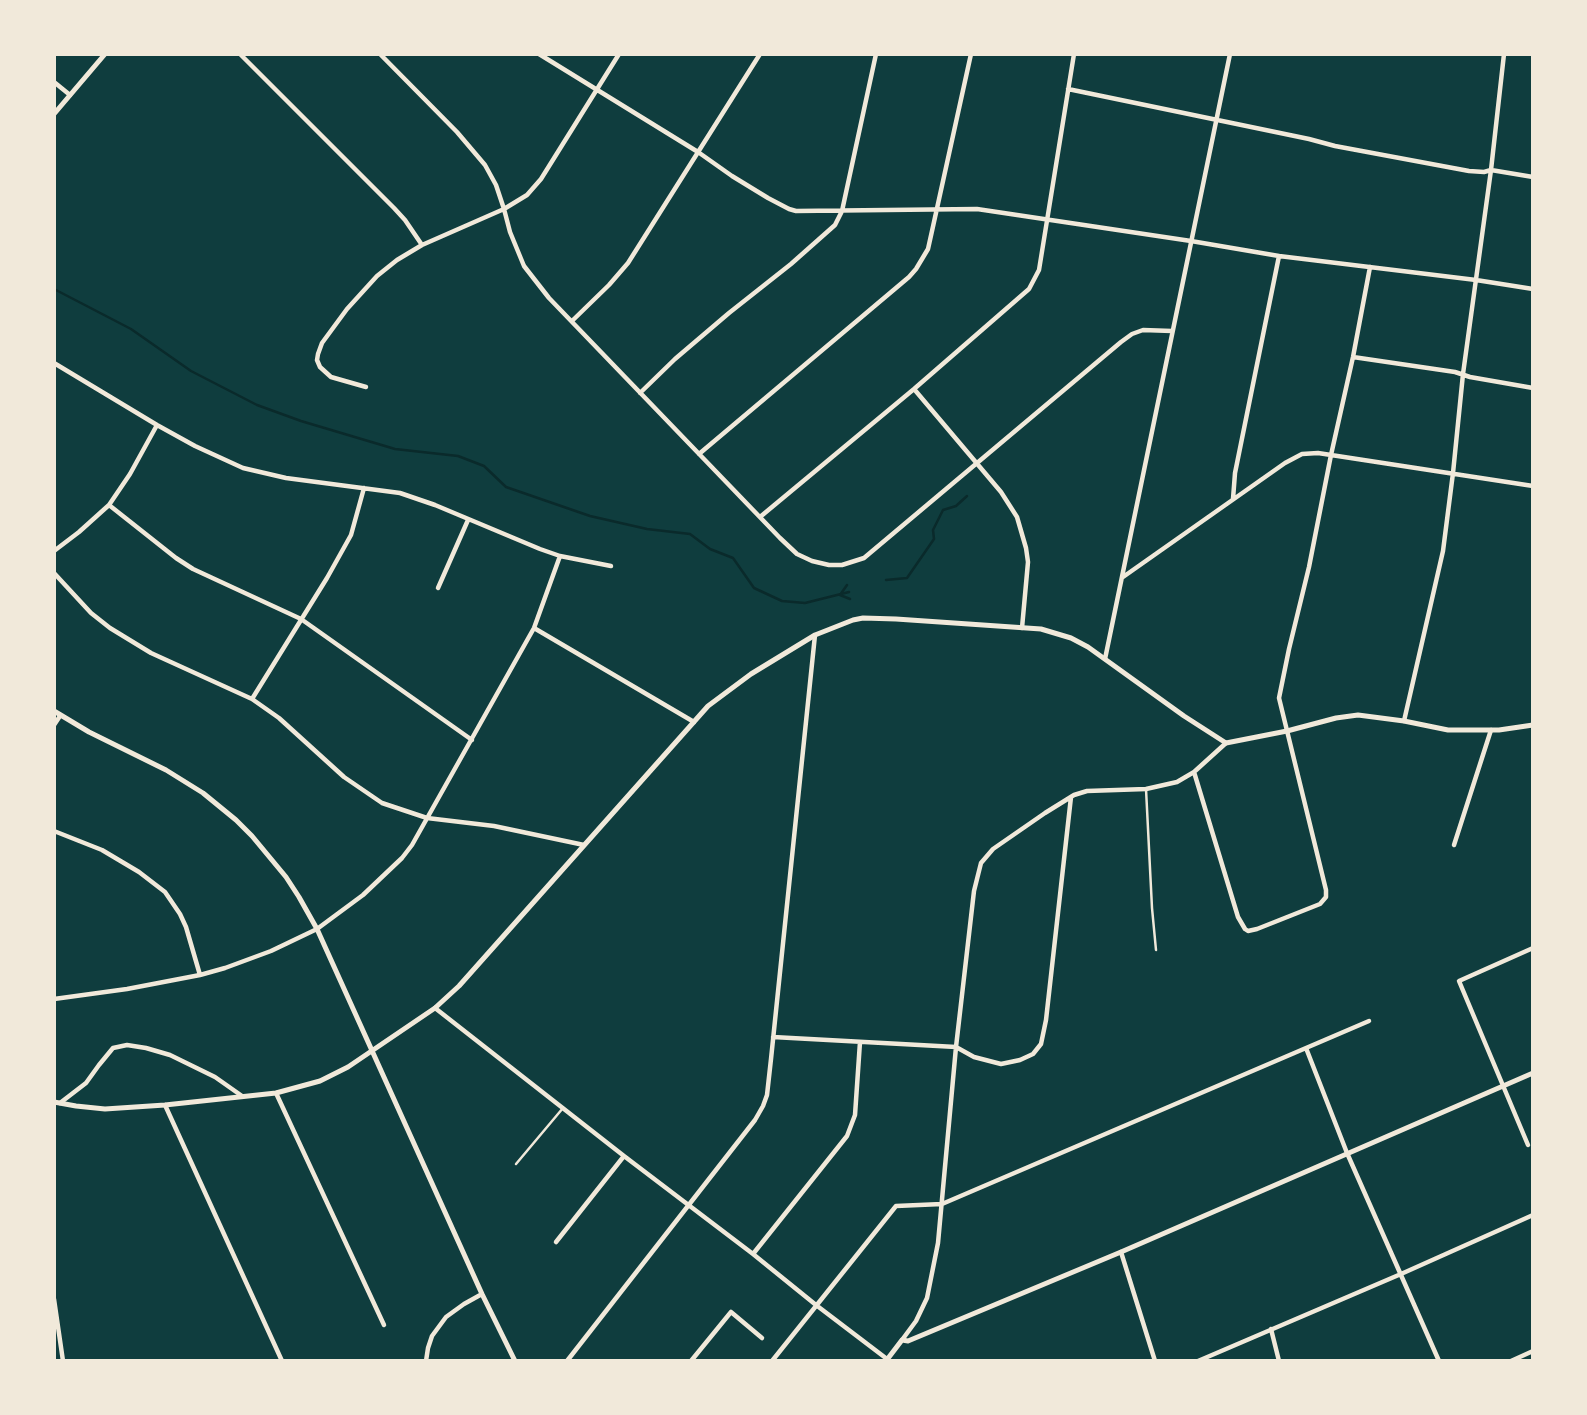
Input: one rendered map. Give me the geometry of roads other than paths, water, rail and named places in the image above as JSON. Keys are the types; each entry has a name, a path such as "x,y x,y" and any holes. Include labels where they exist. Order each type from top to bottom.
{"street":[{"path":"54,114 104,54"},
{"path":"240,54 394,208 422,245"},
{"path":"380,54 430,104 485,166 496,185 510,232 524,266 549,298 760,517 797,554 812,561 842,565 868,555 1121,342 1132,334 1152,329 1172,331"},
{"path":"539,54 768,198 796,211 977,209 1279,256 1533,289"},
{"path":"366,387 331,377 324,372 317,360 322,343 347,309 377,276 397,260 422,245 505,209 527,195 541,179 619,54"},
{"path":"572,321 628,263 760,54"},
{"path":"640,393 675,359 835,225 842,211 876,54"},
{"path":"699,454 909,277 923,259 928,249 971,54"},
{"path":"760,517 1029,289 1039,270 1074,54"},
{"path":"1105,659 1230,54"},
{"path":"1404,721 1443,551 1504,54"},
{"path":"54,82 70,95"},
{"path":"1068,89 1450,168 1485,172 1491,170 1533,177"},
{"path":"1233,500 1235,473 1279,256"},
{"path":"1194,772 1238,917 1245,929 1257,929 1320,904 1326,897 1326,890 1279,698 1309,567 1370,267"},
{"path":"1353,357 1533,388"},
{"path":"54,363 157,425 243,468 286,478 400,493 560,556 611,566"},
{"path":"914,389 1009,503 1017,517 1028,562 1021,628"},
{"path":"54,551 109,505 157,425"},
{"path":"1122,578 1296,456 1310,453 1331,455 1533,486"},
{"path":"252,699 351,535 364,488"},
{"path":"109,505 193,569 301,619 472,740"},
{"path":"438,588 468,520"},
{"path":"54,999 200,975 247,960 317,929 363,895 388,873 412,845 534,628 560,556"},
{"path":"54,573 92,613 123,637 150,653 252,699 279,718 324,760 382,803 427,818 494,826 585,845"},
{"path":"57,1103 105,1109 276,1093 320,1081 348,1068 435,1008 472,974 708,706 751,674 815,635 838,625 863,618 903,619 1041,629 1071,638 1226,743"},
{"path":"534,628 694,722"},
{"path":"567,1361 755,1120 763,1106 768,1087 815,635"},
{"path":"54,711 185,781 218,805 252,836 299,897 317,929 515,1361"},
{"path":"435,1008 886,1360 916,1321 927,1298 938,1243 974,891 981,863 993,849 1070,797 1087,791 1146,789 1177,782 1194,772 1226,743 1358,715 1448,730 1491,730 1533,725"},
{"path":"54,725 61,716"},
{"path":"1454,845 1491,730"},
{"path":"773,1037 957,1047 974,1057 1001,1064 1011,1063 1037,1050 1041,1044 1046,1020 1070,797"},
{"path":"54,831 75,837 114,856 165,892 186,927 200,975"},
{"path":"1528,1145 1459,981 1533,947"},
{"path":"772,1361 896,1206 942,1204 1369,1021"},
{"path":"753,1254 847,1136 855,1115 860,1042"},
{"path":"57,1103 71,1097 86,1083 113,1048 127,1045 170,1055 215,1077 243,1096"},
{"path":"1306,1048 1347,1153 1439,1361"},
{"path":"902,1340 908,1341 1121,1252 1533,1073"},
{"path":"276,1093 384,1325"},
{"path":"165,1105 282,1361"},
{"path":"556,1242 624,1156"},
{"path":"1198,1361 1533,1215"},
{"path":"1121,1252 1155,1361"},
{"path":"426,1361 432,1336 446,1317 482,1294"},
{"path":"54,1299 63,1361"},
{"path":"691,1361 731,1312 762,1338"},
{"path":"1271,1329 1279,1361"},
{"path":"1511,1361 1533,1351"}],"lane":[{"path":"1146,789 1156,950"},
{"path":"516,1164 563,1108"}],"waterway":[{"path":"54,289 131,329 191,371 257,405 395,449 458,456 484,466 506,487 590,516 647,529 690,534 710,549 733,558 754,588 782,601 805,603 849,592"},
{"path":"886,580 907,578 934,539 933,530 943,510 956,506 967,496"},
{"path":"840,595 847,585"},
{"path":"840,595 850,599"}]}
